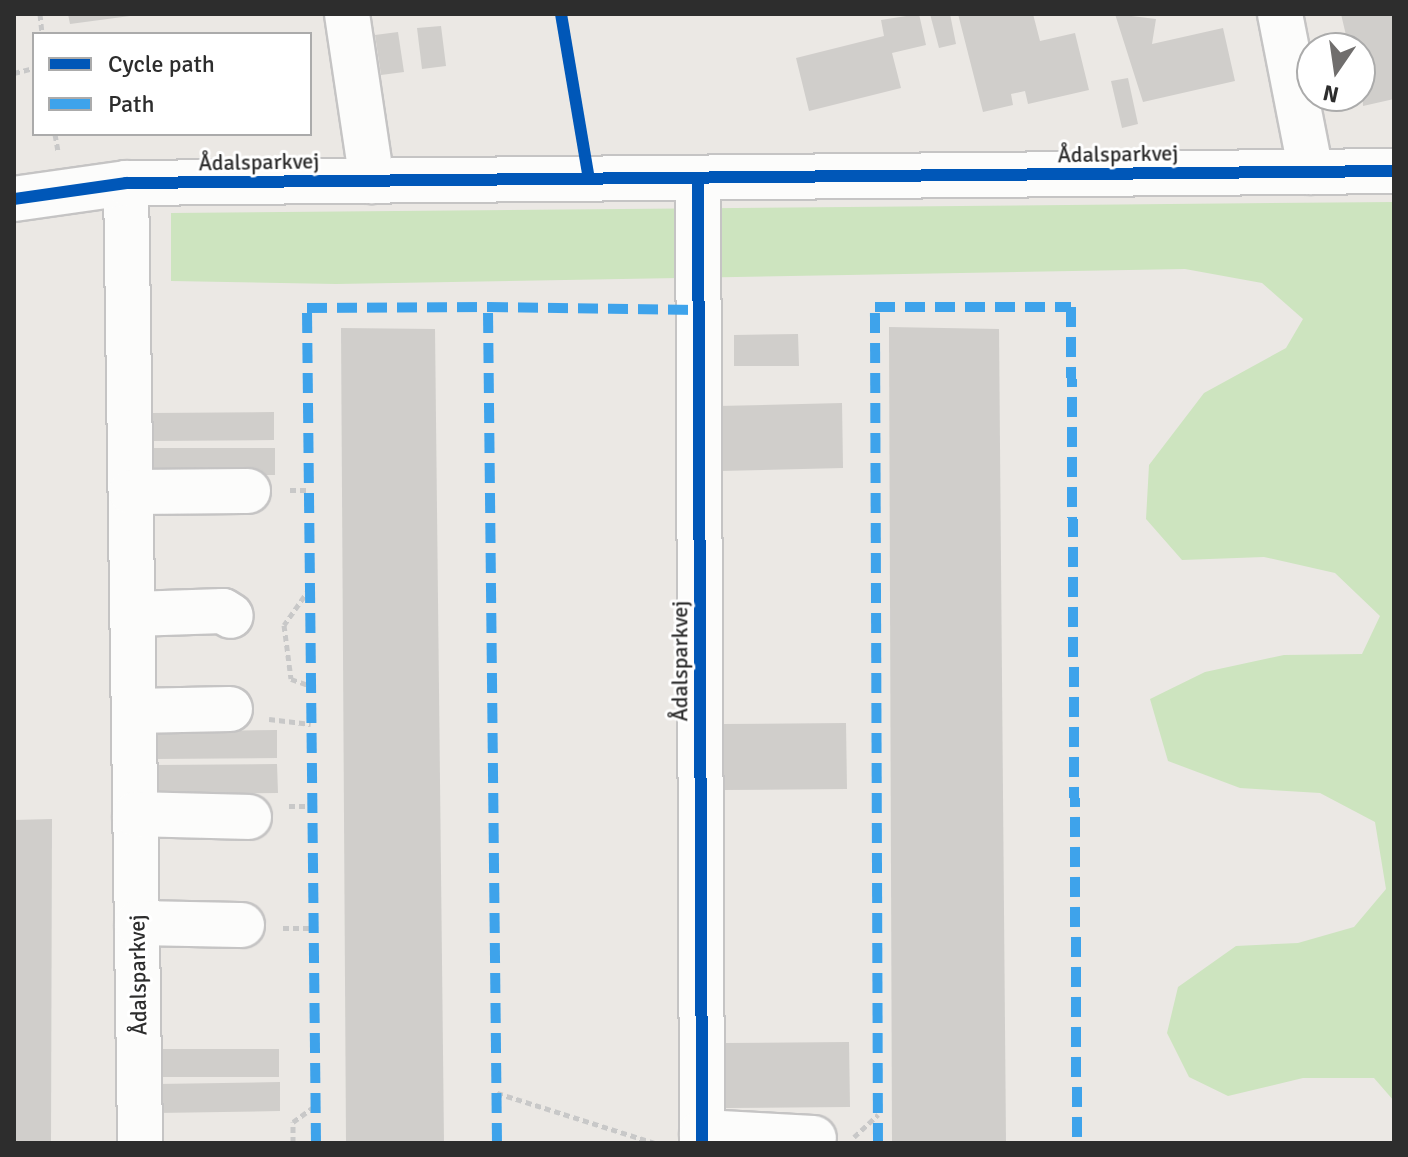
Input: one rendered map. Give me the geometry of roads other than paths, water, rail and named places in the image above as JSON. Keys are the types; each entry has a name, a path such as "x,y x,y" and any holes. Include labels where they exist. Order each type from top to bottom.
{"street":[{"path":"347,14 372,181"},
{"path":"1280,14 1311,172"},
{"name":"Ådalsparkvej","path":"14,199 126,183 1394,171"},
{"name":"Ådalsparkvej","path":"698,179 702,1137"},
{"name":"Ådalsparkvej","path":"126,183 140,1143"},
{"path":"131,492 248,491"},
{"path":"133,614 223,611 231,616"},
{"path":"134,711 230,709"},
{"path":"135,814 249,817"},
{"path":"137,923 242,925"},
{"path":"702,1137 831,1140"}]}
